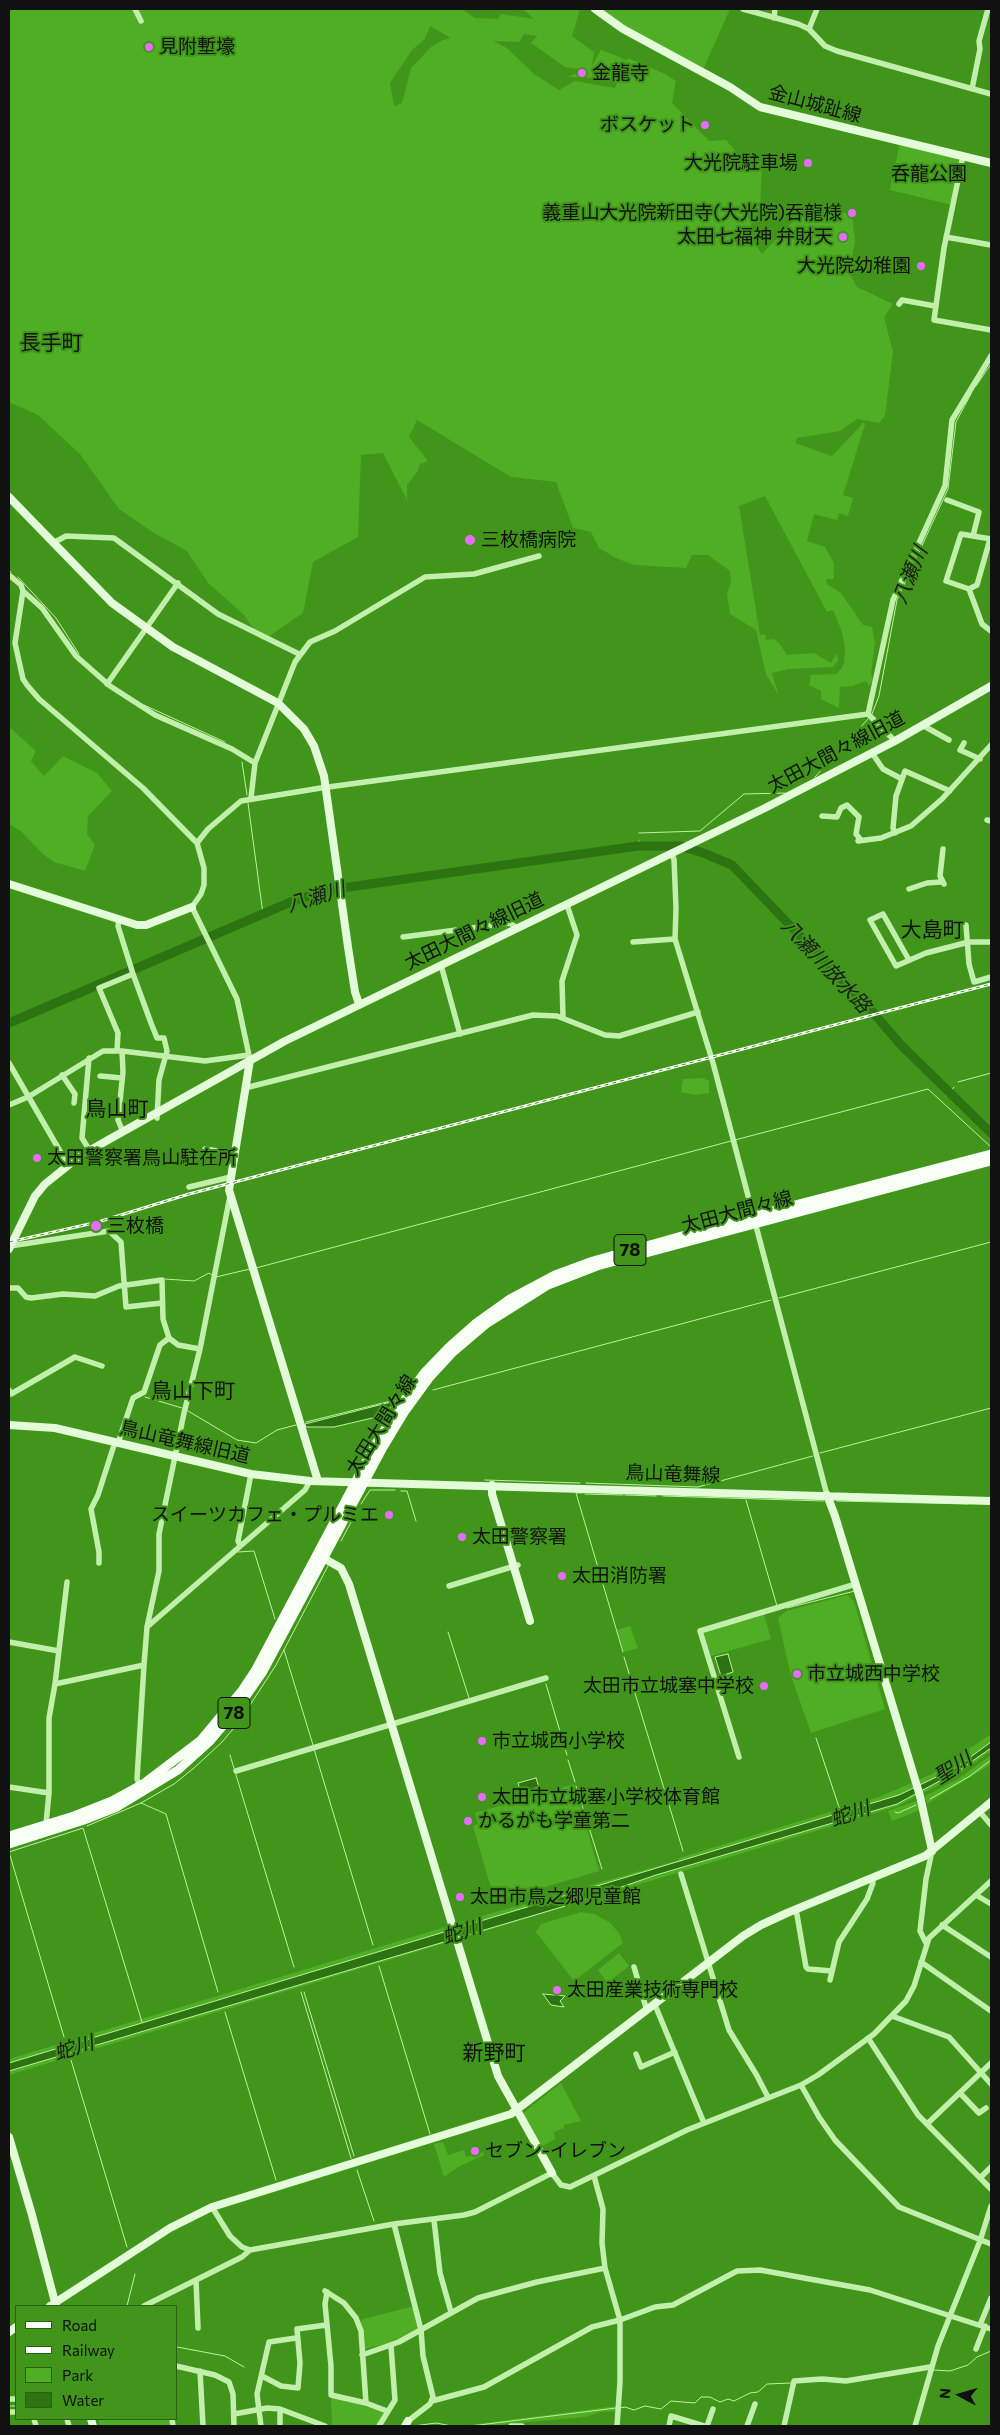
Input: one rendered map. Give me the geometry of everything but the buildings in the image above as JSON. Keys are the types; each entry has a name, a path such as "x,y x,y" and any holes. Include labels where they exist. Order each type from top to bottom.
{"main road":[{"name":"太田大間々線","path":"754,1220 991,1154"},
{"name":"太田大間々線","path":"9,1844 84,1820 117,1807 178,1770 209,1742 237,1709 262,1673 324,1558 379,1438 425,1372 475,1324 510,1299 535,1284 586,1264 991,1161"},
{"name":"太田大間々線","path":"9,1836 112,1801 140,1786 201,1740 242,1692 359,1482"}],"street":[{"path":"135,9 141,21"},
{"name":"金山城趾線","path":"595,9 623,29 730,87 760,107 991,163"},
{"path":"743,9 796,23 809,29 826,46 837,51 991,94"},
{"path":"774,18 775,9"},
{"path":"809,29 817,9"},
{"path":"972,88 980,49 979,41 988,9"},
{"path":"963,156 946,237 934,320 991,330"},
{"path":"946,237 991,245"},
{"path":"900,304 902,300 935,306"},
{"path":"871,716 894,600 945,486 952,420 991,356"},
{"path":"9,497 112,602 145,629 212,669 278,703 297,720 310,738 321,763 326,788 355,992 359,1004"},
{"path":"948,500 979,512 973,536"},
{"path":"961,534 990,539 977,586 970,588 946,581 961,534"},
{"path":"53,543 66,536 114,538 218,614 299,654"},
{"path":"252,798 255,763 299,654 310,642 335,631 425,578 474,574 539,556"},
{"path":"9,575 21,585 23,591 15,643 23,679 39,699 143,788 197,842 204,868 204,885 202,894 192,907 146,925 119,920 69,901 9,884"},
{"path":"107,684 178,583"},
{"path":"970,588 982,624 991,631"},
{"path":"23,591 42,608 76,656 107,684 155,714 232,750 255,763"},
{"name":"太田大間々線旧道","path":"9,1247 12,1231 35,1196 54,1174 123,1132 157,1115 249,1057 696,842 895,741 991,686"},
{"path":"871,716 895,741"},
{"path":"197,842 228,811 241,801 252,798 871,716"},
{"path":"922,725 948,740"},
{"path":"964,743 960,750 980,759"},
{"path":"822,816 836,817 841,808 847,805 859,817 856,834 860,841 895,833 918,820 950,790 991,745"},
{"path":"872,753 883,769 902,779"},
{"path":"895,833 893,828 896,796 905,771 950,790"},
{"path":"910,889 927,883 942,883 943,849"},
{"path":"674,853 675,939 698,1012 827,1495 920,1796 932,1851 926,1879 920,1931 926,1943"},
{"path":"563,1017 562,981 577,935 567,904"},
{"path":"140,1786 137,1779 144,1665 147,1627 159,1571 159,1534 174,1458 200,1349 230,1196 231,1177 249,1057 237,1000 192,907"},
{"path":"909,960 883,914 870,920 896,966 926,953 969,942 991,942"},
{"path":"119,920 118,925 132,971 157,1038 164,1038 166,1057 160,1080 157,1115"},
{"path":"403,937 510,923 517,928"},
{"path":"966,925 969,942 969,964 974,982 991,977"},
{"path":"633,942 675,939"},
{"path":"441,965 460,1034"},
{"path":"123,1132 118,1120 122,1078 118,1033 99,988 132,971"},
{"path":"245,1088 539,1014 563,1017 605,1034 619,1036 698,1012"},
{"path":"9,1105 28,1097 100,1051 119,1051 205,1061 249,1057"},
{"path":"90,1058 82,1138 90,1151"},
{"path":"9,1063 68,1165"},
{"path":"62,1075 75,1094 74,1103"},
{"path":"100,1076 122,1078"},
{"path":"205,1149 218,1151"},
{"path":"189,1187 231,1177"},
{"path":"147,1627 314,1481 230,1196"},
{"path":"9,1247 108,1231 121,1242 125,1306 128,1308 162,1304"},
{"path":"9,1288 18,1288 26,1297 31,1298 72,1294 95,1296 123,1285 162,1280 162,1304 168,1338 178,1345 200,1349"},
{"path":"99,1563 99,1552 91,1509 133,1398 144,1392 160,1345 168,1338"},
{"path":"9,1393 75,1357 102,1366"},
{"name":"鳥山竜舞線旧道","path":"9,1425 55,1428 174,1458 252,1474 314,1481 359,1482"},
{"path":"240,1545 238,1541 252,1474"},
{"name":"鳥山竜舞線","path":"359,1482 991,1501"},
{"path":"494,1486 492,1494 516,1566 530,1621 526,1590 516,1566"},
{"path":"324,1558 338,1566 346,1576 498,2076 552,2173 559,2183 566,2187 594,2176 704,2123 801,2084 818,2075 868,2038 892,2016 910,1995 926,1943 942,1925 991,1881"},
{"path":"449,1586 516,1566"},
{"path":"46,1824 49,1793 49,1718 67,1582"},
{"path":"739,1757 700,1631 856,1584"},
{"path":"9,1642 58,1651"},
{"path":"55,1684 144,1665"},
{"path":"236,1771 546,1678"},
{"path":"9,1787 49,1793"},
{"path":"9,2137 32,2215 54,2305 170,2228 212,2206 465,2130 516,2111 709,1962 761,1925 932,1851 991,1802"},
{"path":"980,1812 991,1825"},
{"path":"681,1874 729,2030 768,2097"},
{"path":"830,1980 839,1942 867,1898 873,1883 872,1878"},
{"path":"976,1895 991,1904"},
{"path":"796,1909 806,1967 808,1969 832,1971"},
{"path":"942,1925 991,1957"},
{"path":"921,1962 991,2011"},
{"path":"634,1967 647,2011"},
{"path":"655,2005 704,2123"},
{"path":"892,2016 949,2037 991,2084"},
{"path":"868,2038 918,2115 991,2189"},
{"path":"636,2054 642,2067 675,2052"},
{"path":"927,2124 991,2063"},
{"path":"801,2084 819,2117 835,2140 899,2207 991,2244"},
{"path":"960,2093 979,2113 986,2108"},
{"path":"981,2177 991,2167"},
{"path":"212,2206 230,2236 242,2247 250,2250 394,2224 434,2220 475,2212 552,2173"},
{"path":"594,2176 603,2209 602,2244 606,2268 620,2320 620,2382 617,2426"},
{"path":"916,2426 930,2367 980,2241 991,2206"},
{"path":"434,2220 440,2273 451,2312"},
{"path":"394,2224 421,2330 432,2401"},
{"path":"146,2305 247,2255 250,2250"},
{"path":"362,2355 391,2346 478,2298 499,2291 606,2268"},
{"path":"406,2424 432,2401 484,2387 592,2326 620,2320 655,2307 673,2305 737,2271 760,2270 801,2279 870,2290 991,2329"},
{"path":"196,2280 198,2328"},
{"path":"366,2403 361,2331 356,2318 344,2303 326,2291 326,2325 332,2395 366,2403 387,2411"},
{"path":"976,2349 991,2298"},
{"path":"262,2376 281,2386 298,2388 300,2363 296,2333 300,2327 326,2325"},
{"path":"261,2426 257,2394 269,2342 296,2338"},
{"path":"379,2426 395,2400 391,2346"},
{"path":"178,2366 215,2375 229,2382 233,2394 234,2426"},
{"path":"784,2426 794,2381 822,2379 846,2381 930,2367"},
{"path":"200,2371 203,2426"},
{"path":"747,2426 755,2404"},
{"path":"234,2414 258,2409 280,2409 313,2424 324,2426"},
{"path":"280,2409 280,2426"},
{"path":"669,2426 671,2416 705,2426 713,2409"},
{"path":"511,2426 522,2426"}],"green space":[{"path":"9,9 461,9 475,18 498,19 501,14 534,19 523,9 580,9 572,36 594,52 592,66 601,50 627,60 628,58 665,74 676,81 672,103 709,141 726,140 738,154 762,162 760,210 747,232 762,254 801,213 843,212 852,215 855,241 849,272 857,287 893,304 884,317 893,352 885,416 879,423 857,419 840,431 797,438 795,443 832,456 864,422 865,424 843,495 853,498 848,516 839,513 837,520 814,514 807,541 825,547 834,563 834,579 826,579 827,584 841,593 863,625 872,627 875,643 871,673 873,680 869,686 866,681 852,686 840,687 839,708 821,699 821,691 809,685 811,675 836,674 841,669 844,664 845,648 842,632 833,610 827,612 765,496 739,506 760,635 765,634 766,640 774,639 787,655 814,653 831,663 837,653 838,661 833,667 789,669 772,673 779,696 766,674 756,630 730,614 727,594 731,581 730,571 708,555 692,555 686,568 634,565 616,558 599,548 591,532 573,528 556,482 511,477 417,420 409,437 428,461 420,464 418,471 407,485 407,500 383,453 361,455 358,537 313,562 303,613 262,641 243,614 208,583 187,551 154,533 119,509 80,454 38,415 9,402","holes":["430,26 451,38 431,47 411,68 402,103 394,106 390,83 412,50 425,39","524,34 537,36 531,43 565,67 583,70 568,77 597,78 617,83 615,88 575,81 559,90 534,74 507,48 493,41 519,42"]},
{"path":"603,9 730,9 702,72 602,15"},
{"name":"呑龍公園","path":"900,142 963,156 952,205 890,190"},
{"path":"9,727 36,751 31,761 44,776 63,756 97,773 112,791 88,816 87,834 95,845 85,871 54,862 44,855 21,831 9,824"},
{"path":"703,1078 709,1081 709,1093 695,1095 681,1092 683,1079"},
{"path":"847,1595 854,1601 885,1709 811,1733 791,1676 778,1618 786,1611"},
{"path":"764,1614 771,1639 711,1656 704,1635 706,1632"},
{"path":"630,1626 638,1648 624,1652 617,1630"},
{"path":"991,1734 991,1742 957,1767 899,1795 9,2063 9,2059 445,1927 457,1926 457,1923 679,1860 679,1858 879,1797 932,1774"},
{"path":"991,1748 991,1751 956,1776 898,1806 9,2075 9,2071 572,1904 656,1875 897,1804 939,1782"},
{"path":"991,1755 991,1763 988,1766 927,1804 925,1796 958,1779"},
{"path":"574,1784 599,1871 495,1902 473,1826 478,1824 475,1813"},
{"path":"919,1801 920,1810 892,1821 888,1811"},
{"path":"581,1912 594,1914 609,1922 619,1933 623,1943 574,1981 536,1932 541,1924"},
{"path":"619,1953 629,1966 607,1983 598,1970"},
{"path":"561,2083 581,2121 564,2125 564,2128 554,2132 555,2139 543,2146 529,2127 523,2113"},
{"path":"443,2142 448,2155 464,2150 466,2157 483,2152 484,2155 458,2167 444,2177 434,2144"},
{"path":"410,2307 413,2308 418,2329 398,2341 365,2349 360,2321"},
{"path":"331,2396 365,2403 384,2413 378,2426 332,2426"},
{"path":"616,2406 615,2411 601,2412 585,2417 485,2426 462,2426"},
{"path":"98,2420 171,2420 171,2426 100,2426"}],"water":[{"path":"395,1401 385,1415 334,1427 306,1427 305,1424"},
{"path":"728,1654 733,1672 721,1676 715,1657"},
{"name":"蛇川","path":"991,1742 991,1748 958,1771 897,1804 656,1875 572,1904 9,2071 9,2063 899,1795 957,1767"},
{"path":"536,1778 539,1787 521,1792 518,1783"},
{"path":"543,1994 565,1996 560,2001 564,2007 551,2005"}],"waterway":[{"name":"八瀬川","path":"976,386 991,364"},
{"name":"八瀬川","path":"872,714 879,696 897,600 948,489 956,422 971,394"},
{"path":"18,577 56,618 79,654"},
{"path":"144,705 225,742"},
{"name":"八瀬川","path":"815,777 868,719"},
{"path":"242,762 247,795"},
{"name":"八瀬川","path":"639,833 700,831 744,794 785,793"},
{"path":"248,803 263,914"},
{"name":"八瀬川","path":"638,846 639,841"},
{"name":"八瀬川","path":"9,1023 293,901 328,890 638,846 681,846 732,865 871,1010 901,1045 991,1133"},
{"path":"958,1082 991,1073"},
{"name":"八瀬川放水路","path":"946,1096 954,1087"},
{"path":"735,1140 928,1089 991,1147"},
{"path":"256,1268 731,1141"},
{"path":"779,1298 991,1242"},
{"path":"216,1277 250,1269"},
{"path":"165,1279 194,1281 209,1273 212,1275"},
{"path":"433,1390 771,1300"},
{"path":"145,1397 182,1408"},
{"path":"306,1422 395,1400"},
{"path":"820,1453 991,1408"},
{"path":"188,1411 237,1440 256,1443 277,1430 296,1425"},
{"path":"586,1483 698,1487 813,1456"},
{"path":"485,1480 580,1483"},
{"path":"361,1504 370,1490 395,1490"},
{"path":"401,1491 407,1491 416,1521"},
{"path":"582,1493 576,1493 623,1652"},
{"path":"585,1494 623,1495"},
{"path":"625,1495 656,1496"},
{"path":"663,1496 824,1501"},
{"path":"746,1500 777,1606"},
{"path":"837,1501 968,1504"},
{"path":"341,1541 358,1509"},
{"path":"238,1552 254,1551 275,1619"},
{"path":"141,1803 174,1784 194,1768 222,1742 239,1722 276,1665 328,1566"},
{"path":"787,1608 855,1591"},
{"path":"448,1632 469,1698"},
{"path":"284,1650 313,1745"},
{"path":"624,1657 683,1851"},
{"path":"546,1684 567,1755"},
{"name":"蛇川","path":"816,1738 841,1813"},
{"path":"314,1749 373,1945"},
{"path":"230,1755 294,1967"},
{"path":"568,1760 575,1782"},
{"name":"聖川","path":"930,1799 970,1776 991,1760"},
{"path":"576,1786 602,1869"},
{"path":"87,1826 141,1803 166,1814 218,1992"},
{"name":"聖川","path":"895,1812 898,1813 916,1805"},
{"path":"9,1852 83,1828 142,2022"},
{"name":"蛇川","path":"9,1852 64,2037"},
{"path":"379,1966 430,2134"},
{"path":"301,1992 351,2158"},
{"path":"304,1992 354,2156"},
{"path":"225,2012 276,2180"},
{"name":"蛇川","path":"71,2060 127,2247"},
{"path":"357,2170 374,2221"},
{"path":"127,2305 135,2274"},
{"path":"178,2347 225,2356 244,2367"},
{"path":"934,2370 950,2371 968,2365 977,2357 991,2351"},
{"path":"620,2408 625,2407 634,2410 645,2406 661,2409 671,2401 695,2403 701,2397 710,2397 720,2402 728,2399 734,2401 750,2393 758,2392 767,2384 791,2383"},
{"path":"9,2406 15,2406"},
{"path":"471,2426 616,2408"},
{"path":"413,2426 436,2423 452,2426"}],"railway":[{"path":"9,1242 98,1222 189,1194 991,984"}],"place":[{"name":"見附塹壕","path":"149,47"},
{"name":"金龍寺","path":"582,73"},
{"name":"ボスケット","path":"705,125"},
{"name":"大光院駐車場","path":"808,163"},
{"name":"義重山大光院新田寺(大光院)吞龍様","path":"852,213"},
{"name":"太田七福神 弁財天","path":"843,237"},
{"name":"大光院幼稚園","path":"921,266"},
{"name":"三枚橋病院","path":"470,540"},
{"name":"太田警察署鳥山駐在所","path":"37,1158"},
{"name":"三枚橋","path":"96,1226"},
{"name":"スイーツカフェ・プルミエ","path":"389,1515"},
{"name":"太田警察署","path":"462,1537"},
{"name":"太田消防署","path":"562,1576"},
{"name":"市立城西中学校","path":"797,1674"},
{"name":"太田市立城塞中学校","path":"764,1686"},
{"name":"市立城西小学校","path":"482,1741"},
{"name":"太田市立城塞小学校体育館","path":"482,1797"},
{"name":"かるがも学童第二","path":"468,1821"},
{"name":"太田市鳥之郷児童館","path":"460,1897"},
{"name":"太田産業技術専門校","path":"557,1990"},
{"name":"セブン-イレブン","path":"475,2151"}],"district":[{"name":"長手町","path":"51,343"},
{"name":"大島町","path":"932,930"},
{"name":"鳥山町","path":"117,1109"},
{"name":"鳥山下町","path":"193,1391"},
{"name":"新野町","path":"494,2053"}]}
